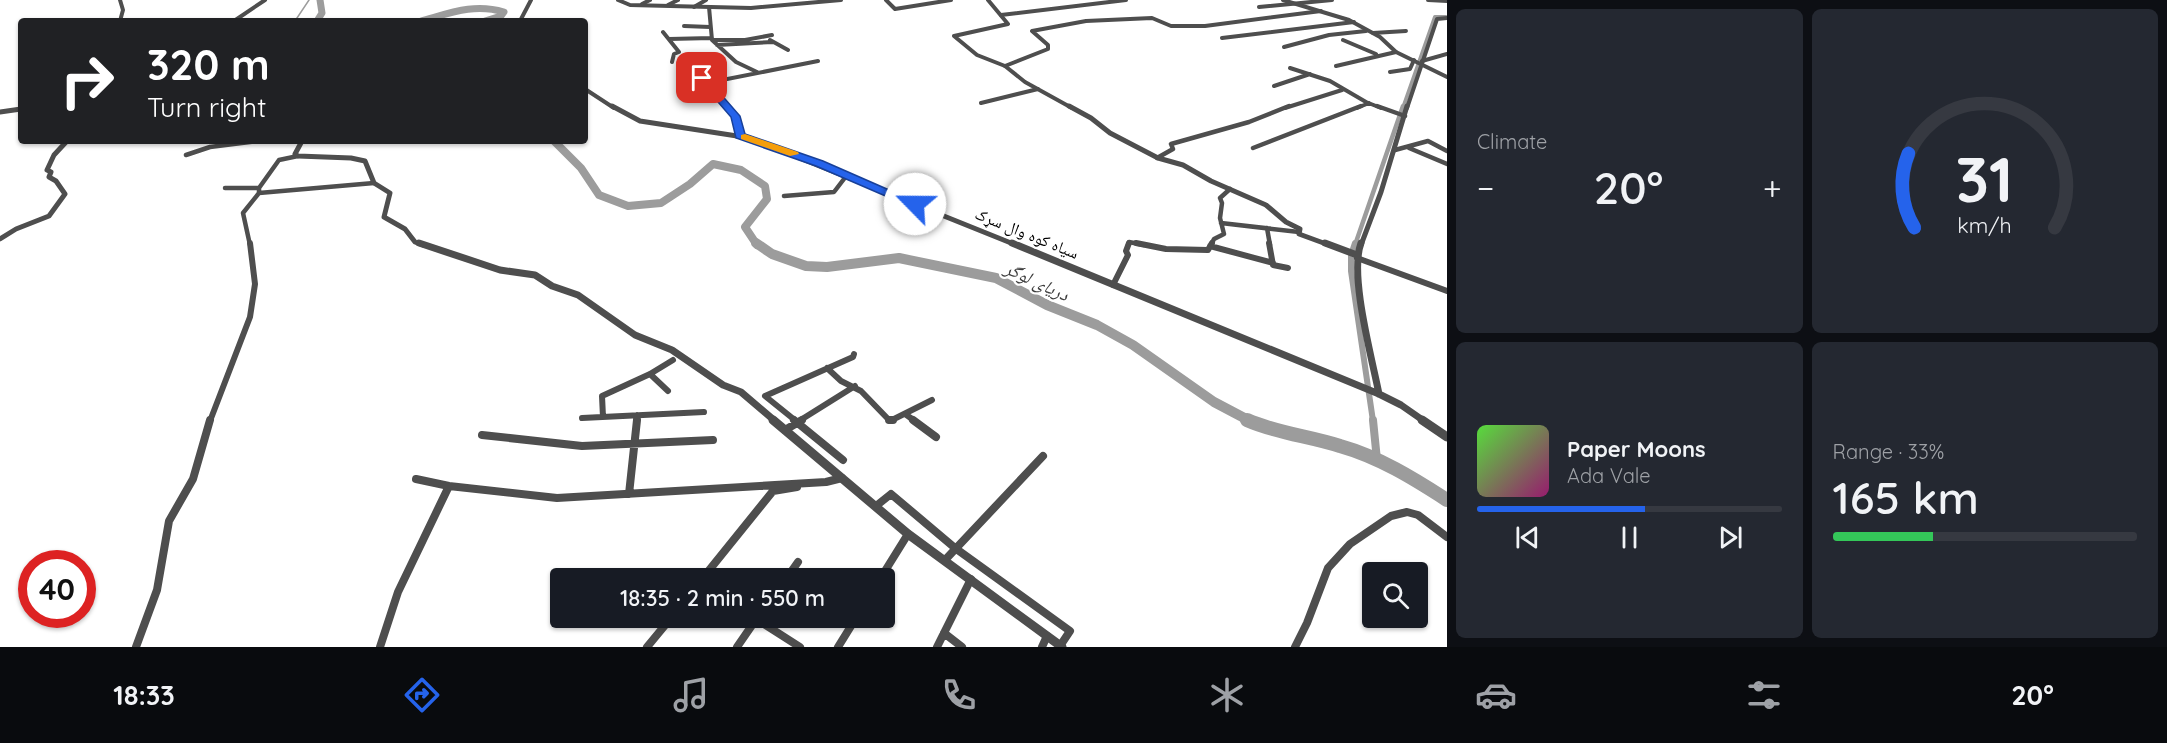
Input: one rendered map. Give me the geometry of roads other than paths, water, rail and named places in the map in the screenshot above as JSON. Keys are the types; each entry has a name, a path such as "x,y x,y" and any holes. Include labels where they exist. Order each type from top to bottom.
{"street":[{"path":"120,0 123,10 121,18"},
{"path":"238,18 265,0"},
{"path":"522,18 531,0"},
{"path":"620,0 627,5 752,8 841,0"},
{"path":"642,4 650,0"},
{"path":"668,5 678,0"},
{"path":"694,7 706,0"},
{"path":"886,0 895,9 951,0"},
{"path":"988,0 1008,24 954,36 977,55 1005,66 1038,89 1157,158 1183,165 1266,205 1286,222 1300,229 1299,232"},
{"path":"1001,15 1126,0"},
{"path":"1283,0 1354,22 1366,31"},
{"path":"1259,7 1332,0"},
{"path":"1428,0 1447,1"},
{"path":"709,7 712,39 716,45 736,62 758,73"},
{"path":"1005,66 1048,50 1048,45 1032,31 1066,24 1152,18 1171,26 1205,26 1322,11"},
{"path":"1377,393 1354,255 1395,150 1418,61 1437,19 1447,18"},
{"path":"1222,38 1354,22"},
{"path":"684,26 710,27"},
{"path":"1284,46 1329,35 1366,31 1374,33 1406,31"},
{"path":"663,32 679,52 674,54 672,62"},
{"path":"1374,33 1396,51 1445,75"},
{"path":"669,39 745,40 772,35"},
{"path":"764,36 788,50"},
{"path":"1343,40 1376,55"},
{"path":"716,45 773,42"},
{"path":"1336,66 1396,51"},
{"path":"1390,72 1410,69 1418,61 1447,54"},
{"path":"707,83 818,61"},
{"path":"1290,69 1330,81 1342,90 1369,103 1403,115"},
{"path":"1274,86 1310,74"},
{"path":"693,79 702,78 735,116 740,136"},
{"path":"981,104 1038,89"},
{"path":"1157,158 1171,152 1173,149 1171,144 1249,122 1283,108 1342,90"},
{"name":"سیاه کوه وال سړک","path":"588,91 640,122 740,136 847,176 1377,393 1401,405 1447,437"},
{"path":"1253,148 1369,103"},
{"path":"0,112 18,110"},
{"path":"1395,150 1428,141 1447,151"},
{"path":"0,239 52,213 65,194 57,181 49,177 51,172 47,170 54,155 64,144"},
{"path":"186,155 210,147 234,144"},
{"path":"298,156 295,154 300,144"},
{"path":"1408,148 1447,164"},
{"path":"136,647 157,590 169,521 194,479 203,439 250,317 255,284 249,233 243,213 279,160 298,156 362,160 374,183 390,193 384,217 405,229 415,242 500,270 534,275 552,286 578,295 635,335 672,350 723,385 741,392 908,534 1061,646 1070,631 955,548 891,494 876,506"},
{"path":"784,196 834,192 847,176"},
{"path":"225,188 259,190 374,183"},
{"path":"1113,285 1128,255 1126,250 1129,242 1184,250 1208,250 1214,239 1224,234 1220,198 1230,189"},
{"path":"1221,222 1299,232 1447,291"},
{"path":"1267,228 1273,263"},
{"path":"1210,246 1288,268"},
{"path":"843,460 765,396 853,357 854,354"},
{"path":"603,417 602,396 650,374 673,360"},
{"path":"826,368 841,381 855,386 890,421 933,400"},
{"path":"650,374 668,391"},
{"path":"785,429 855,386"},
{"path":"582,418 704,412"},
{"path":"905,414 936,437"},
{"path":"629,494 637,415"},
{"path":"482,435 582,446 713,440"},
{"path":"945,560 1043,456"},
{"path":"711,568 772,491 843,477"},
{"path":"416,479 449,486 557,498 826,482"},
{"path":"380,647 398,592 449,486"},
{"path":"1295,647 1307,623 1328,568 1350,544 1390,516 1407,512 1419,515 1447,537"},
{"path":"887,568 908,534"},
{"path":"794,568 798,562"},
{"path":"937,647 971,579"},
{"path":"647,647 663,628"},
{"path":"737,647 749,628"},
{"path":"771,628 800,647"},
{"path":"838,647 850,628"},
{"path":"944,633 962,647"},
{"path":"1042,647 1047,636"}],"waterway":[{"path":"297,18 309,0"},
{"name":"دریای لوگر","path":"319,18 322,13 320,0"},
{"name":"دریای لوگر","path":"431,18 452,12 482,8 504,12 495,18"},
{"path":"1403,108 1435,17 1446,17"},
{"path":"1355,245 1403,106"},
{"name":"دریای لوگر","path":"557,144 581,168 599,195 628,206 661,203 690,184 713,164 741,170 765,186 767,199 745,227 757,245"},
{"name":"دریای لوگر","path":"756,243 772,254 806,266 827,267 899,258 996,278 1047,305 1097,325 1133,345 1214,402 1250,421"},
{"path":"1355,243 1351,255 1351,271 1373,421"},
{"name":"دریای لوگر","path":"1247,420 1368,456 1408,476 1447,500"},
{"path":"1373,420 1377,460"}]}
